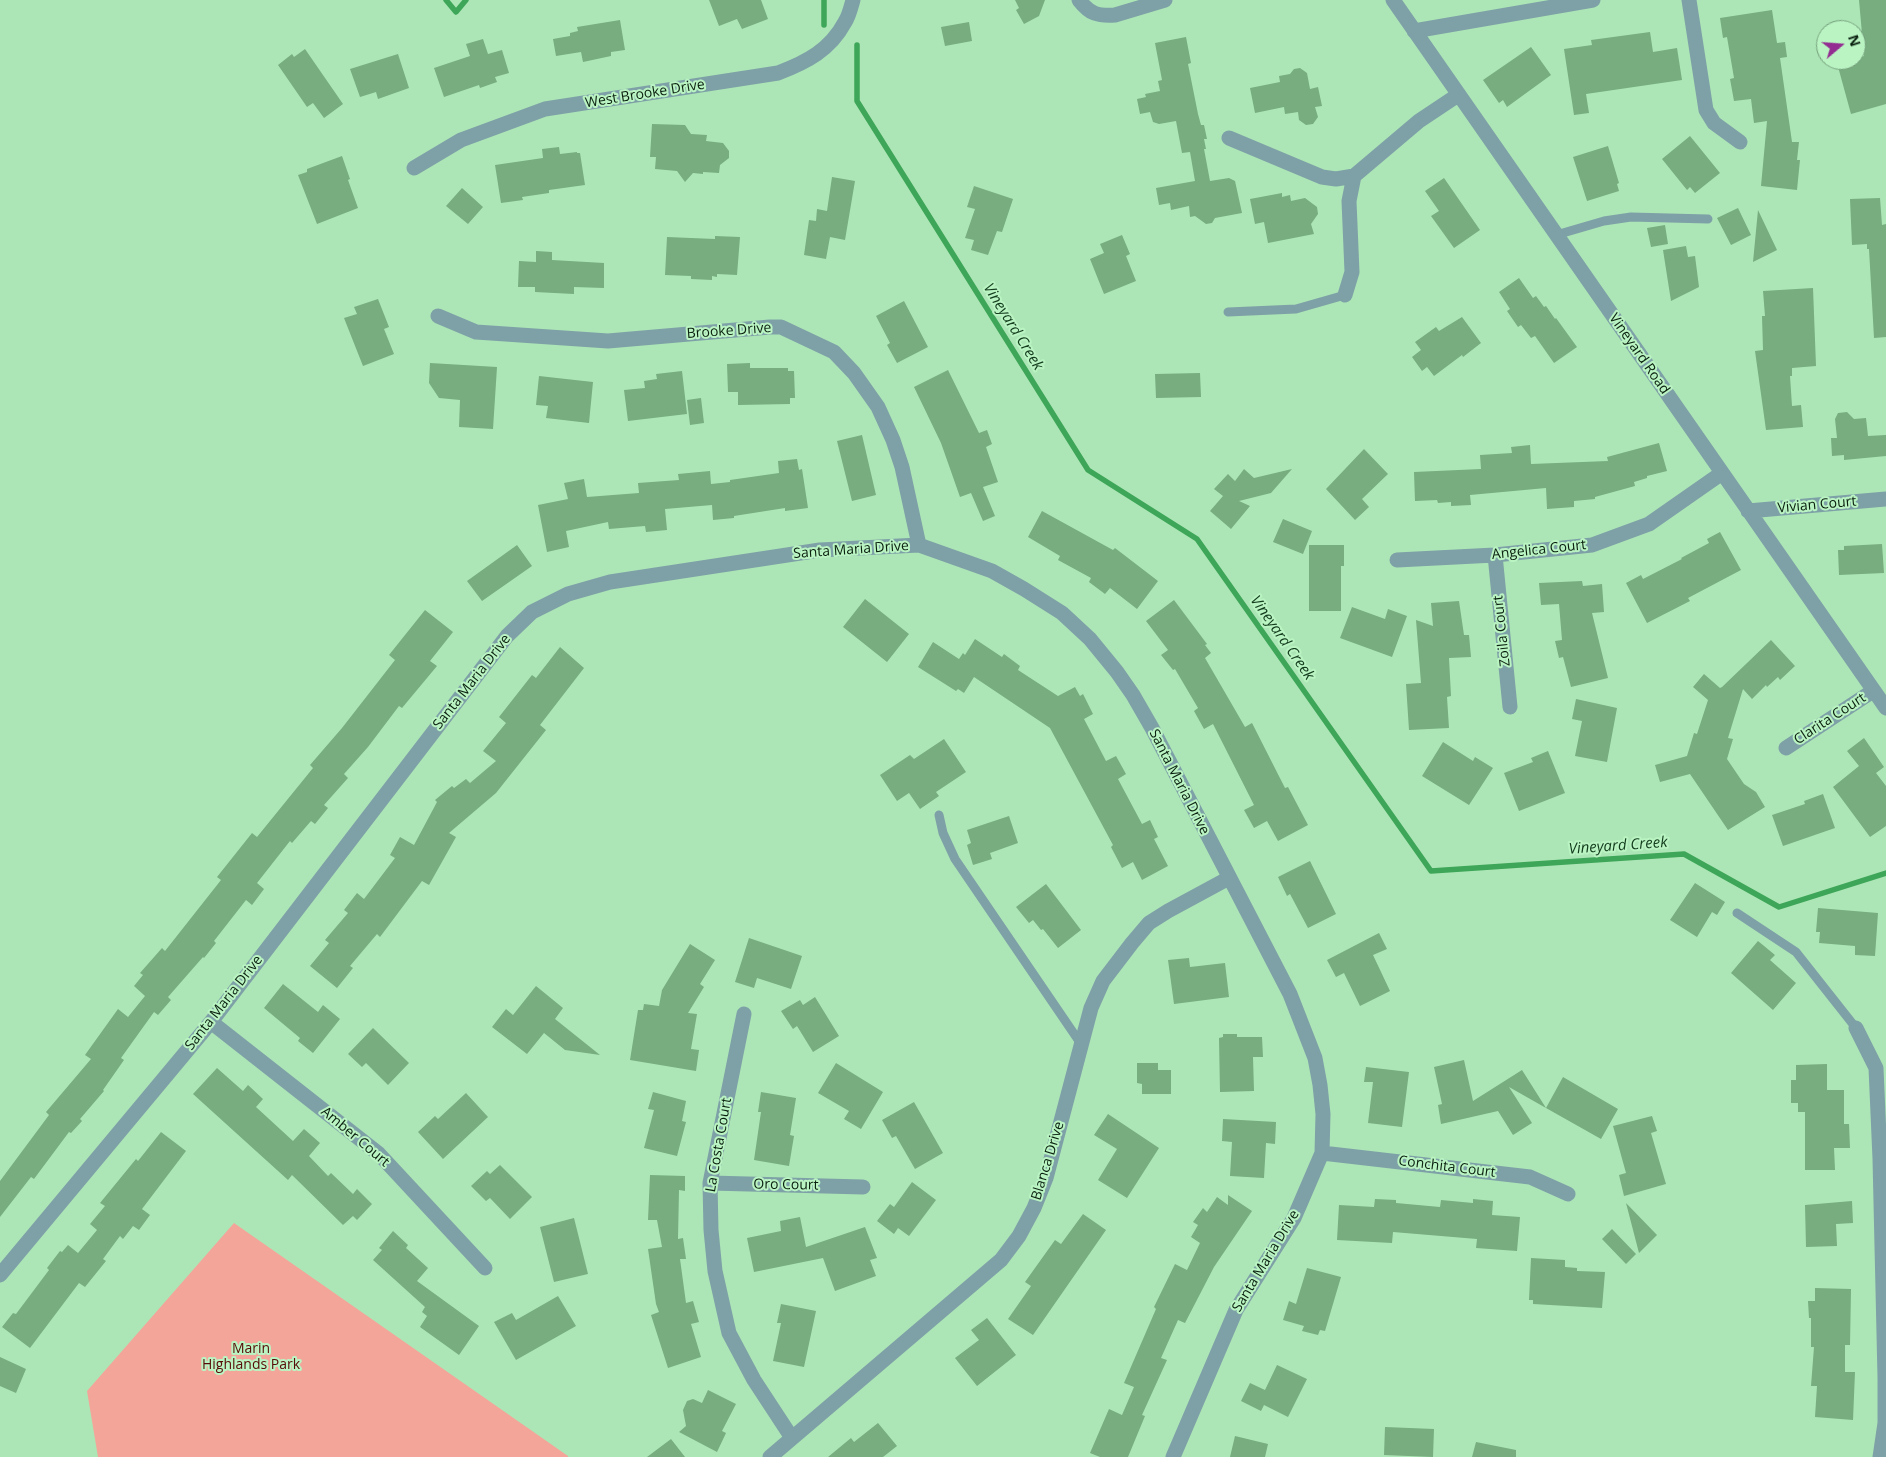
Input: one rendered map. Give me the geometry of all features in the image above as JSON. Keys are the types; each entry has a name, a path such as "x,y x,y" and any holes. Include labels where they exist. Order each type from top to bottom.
{"street":[{"name":"West Brooke Drive","path":"414,168 461,140 545,109 778,73 805,63 827,47 846,22 853,0"},
{"path":"1079,0 1089,12 1107,16 1165,0"},
{"name":"Vineyard Road","path":"1393,0 1886,708"},
{"path":"1414,31 1593,0"},
{"path":"1689,0 1706,110 1714,123 1740,142"},
{"path":"1229,138 1322,177 1336,179 1354,176 1419,120 1458,95"},
{"path":"1345,295 1352,272 1349,201 1354,176"},
{"name":"Brooke Drive","path":"438,316 476,332 608,341 776,327 781,327 810,339 834,352 854,373 878,407 893,440 902,467 919,545"},
{"name":"Angelica Court","path":"1398,560 1495,556 1592,545 1649,524 1722,473"},
{"name":"Vivian Court","path":"1748,511 1886,499"},
{"name":"Santa Maria Drive","path":"0,1275 211,1022 507,636 532,612 568,594 610,582 820,550 919,545 992,571 1016,584 1062,613 1090,639 1133,695 1290,994 1315,1058 1321,1095 1322,1153 1294,1218 1236,1310 1173,1457"},
{"name":"Zoila Court","path":"1495,556 1510,708"},
{"name":"Clarita Court","path":"1786,748 1873,691"},
{"name":"Blanca Drive","path":"770,1457 1001,1260 1019,1236 1034,1208 1046,1178 1091,1008 1104,980 1149,923 1229,878"},
{"name":"La Costa Court","path":"744,1014 710,1184 711,1230 715,1271 729,1333 754,1380 792,1438"},
{"name":"Amber Court","path":"211,1022 379,1154 484,1268"},
{"path":"1856,1028 1876,1068 1885,1377 1885,1423 1880,1457"},
{"name":"Conchita Court","path":"1322,1153 1530,1177 1568,1194"},
{"name":"Oro Court","path":"710,1184 863,1187"}],"lane":[{"path":"1556,235 1604,221 1631,217 1708,219"},
{"path":"1228,312 1296,309 1345,295"},
{"path":"939,815 943,832 955,859 1082,1044"},
{"path":"1737,913 1796,952 1856,1028"}],"green space":[{"name":"Marin Highlands Park","path":"234,1223 568,1457 98,1457 87,1391"}],"building":[{"path":"709,0 761,0 768,19 742,29 737,19 719,26"},
{"path":"1015,0 1045,0 1039,16 1024,24 1016,10 1019,8"},
{"path":"1859,0 1886,0 1886,104 1851,114 1839,70 1866,70 1866,20 1861,20"},
{"path":"1772,10 1777,43 1785,42 1787,57 1780,58 1792,142 1799,142 1797,160 1800,160 1797,190 1761,186 1767,121 1754,123 1751,99 1734,101 1730,79 1734,78 1727,37 1723,38 1720,18"},
{"path":"620,20 625,50 611,52 611,56 583,62 581,52 556,56 553,39 570,36 570,33 578,31 577,27"},
{"path":"969,22 972,41 945,46 941,27"},
{"path":"1650,32 1653,52 1677,48 1682,80 1586,94 1589,113 1574,115 1564,49 1592,45 1591,40"},
{"path":"1186,37 1191,63 1188,64 1198,114 1201,125 1204,125 1207,139 1204,139 1206,149 1204,149 1210,181 1229,178 1235,181 1242,213 1215,218 1212,223 1206,224 1195,216 1190,217 1189,206 1171,210 1170,203 1159,205 1156,188 1195,181 1190,152 1182,153 1176,121 1159,124 1153,122 1150,112 1140,114 1137,99 1146,97 1145,94 1160,91 1158,81 1162,80 1155,43"},
{"path":"483,39 488,54 502,50 509,73 495,77 497,82 480,88 479,85 444,97 434,68 470,56 466,44"},
{"path":"1531,47 1551,75 1507,107 1503,100 1499,103 1483,80"},
{"path":"305,49 343,104 324,118 313,103 307,107 278,65 292,54 294,57"},
{"path":"398,54 409,88 378,99 376,92 360,97 350,69"},
{"path":"1300,68 1307,73 1310,89 1318,87 1322,106 1315,107 1318,117 1313,124 1306,125 1299,120 1298,112 1285,114 1284,107 1255,113 1250,88 1280,82 1279,76 1290,74 1294,69"},
{"path":"652,124 685,125 691,134 707,135 706,141 723,143 729,151 729,158 720,165 719,173 693,173 685,182 677,171 655,169 656,157 650,157"},
{"path":"1690,136 1720,173 1695,193 1690,187 1687,190 1662,159"},
{"path":"1608,146 1619,183 1617,184 1619,191 1587,201 1573,157"},
{"path":"559,147 560,154 580,153 585,185 549,190 549,193 522,197 523,200 501,203 495,165 543,158 542,149"},
{"path":"342,156 358,208 317,224 298,175 307,172 307,169"},
{"path":"832,177 855,181 845,240 830,237 826,259 804,255 809,220 816,221 817,209 827,211"},
{"path":"1444,178 1480,230 1454,248 1431,216 1439,211 1425,191"},
{"path":"974,186 1013,199 1002,232 997,231 988,255 971,250 974,240 965,238 975,209 967,207"},
{"path":"462,188 483,207 468,224 446,206"},
{"path":"1282,193 1282,197 1290,195 1291,201 1305,198 1317,207 1318,214 1311,224 1314,234 1268,243 1264,222 1255,224 1250,199"},
{"path":"1880,198 1882,225 1886,224 1886,337 1874,338 1869,249 1867,249 1867,244 1852,245 1850,199"},
{"path":"1738,208 1751,235 1731,245 1717,218"},
{"path":"1758,210 1777,250 1753,262"},
{"path":"1665,225 1668,244 1651,247 1647,228"},
{"path":"1122,235 1130,254 1126,256 1136,281 1104,294 1090,259 1104,253 1100,244"},
{"path":"715,236 740,237 737,275 717,274 717,277 712,276 712,280 691,279 691,276 665,275 667,237 715,239"},
{"path":"1686,246 1688,257 1695,256 1699,287 1671,301 1663,250"},
{"path":"536,251 552,252 552,260 604,263 604,288 574,287 574,294 535,292 535,287 518,287 519,261 536,262"},
{"path":"1519,278 1533,298 1536,296 1544,307 1546,306 1577,347 1554,363 1535,336 1531,338 1521,325 1518,327 1507,311 1510,309 1499,292"},
{"path":"1813,288 1816,366 1792,368 1792,376 1790,376 1792,406 1801,405 1803,427 1766,430 1755,351 1763,350 1762,316 1765,316 1763,291"},
{"path":"378,299 389,327 384,329 394,354 363,366 344,318 357,314 354,307"},
{"path":"904,301 928,347 897,363 887,345 890,343 876,316"},
{"path":"1462,317 1481,343 1434,376 1427,367 1422,371 1412,357 1421,350 1415,342 1436,327 1439,331"},
{"path":"430,363 497,367 493,429 459,427 460,400 439,398 429,383"},
{"path":"750,363 750,368 788,368 788,371 794,371 795,398 790,398 790,404 738,405 738,392 728,392 727,364"},
{"path":"948,370 979,433 987,430 992,444 986,447 998,482 983,487 995,516 983,521 971,493 960,497 941,443 914,387"},
{"path":"682,371 687,414 628,421 624,390 645,388 644,381 657,379 656,374"},
{"path":"1200,373 1201,397 1156,398 1155,374"},
{"path":"539,376 593,382 589,423 546,418 548,406 536,405"},
{"path":"701,398 704,423 690,425 687,400"},
{"path":"1847,412 1854,419 1866,418 1868,436 1886,435 1886,456 1844,460 1844,455 1832,456 1831,438 1837,438 1835,419 1838,413"},
{"path":"862,435 876,495 852,501 837,441"},
{"path":"1659,443 1667,471 1647,476 1647,478 1634,482 1635,486 1595,497 1595,499 1574,501 1574,507 1547,509 1546,488 1470,495 1471,505 1451,506 1451,502 1438,503 1437,500 1415,501 1414,472 1481,469 1480,455 1512,453 1511,447 1530,445 1531,464 1608,461 1607,457"},
{"path":"1364,449 1388,474 1362,499 1369,507 1355,520 1326,489"},
{"path":"797,459 799,470 802,469 808,508 785,511 785,508 713,520 712,505 665,509 667,530 646,532 645,526 609,529 608,522 566,531 569,547 547,552 538,505 568,499 564,483 584,479 587,497 639,493 638,483 679,480 678,474 710,471 711,484 730,482 730,480 779,473 778,461"},
{"path":"1244,469 1254,478 1292,469 1271,493 1239,501 1250,506 1231,529 1210,511 1223,496 1214,489 1228,474 1235,481"},
{"path":"1042,511 1113,550 1115,548 1158,581 1137,609 1110,588 1105,594 1089,582 1091,578 1058,560 1060,556 1028,537"},
{"path":"1283,519 1312,531 1303,554 1273,542"},
{"path":"1720,532 1741,570 1688,598 1690,601 1647,623 1626,583 1641,575 1643,579 1682,559 1709,543 1707,539"},
{"path":"1882,544 1884,573 1839,575 1838,550 1844,550 1844,546"},
{"path":"517,545 532,566 482,601 467,581"},
{"path":"1309,545 1344,545 1344,566 1341,566 1341,611 1309,611"},
{"path":"1582,581 1583,586 1602,584 1604,612 1592,613 1608,678 1571,687 1563,657 1559,658 1555,641 1562,640 1559,604 1541,605 1539,583"},
{"path":"865,599 909,634 887,662 843,627"},
{"path":"1174,600 1207,644 1205,645 1211,653 1205,658 1245,727 1252,723 1285,788 1288,787 1308,825 1278,841 1267,821 1254,828 1244,810 1254,805 1213,724 1204,729 1194,711 1198,708 1175,669 1173,670 1161,655 1168,650 1146,621"},
{"path":"1459,601 1464,635 1469,635 1471,657 1449,658 1451,696 1447,697 1449,728 1409,730 1406,684 1421,683 1416,620 1433,626 1431,603"},
{"path":"1352,607 1385,619 1388,609 1407,616 1392,657 1340,638"},
{"path":"425,610 453,632 430,661 437,666 402,708 399,706 368,747 344,774 348,778 324,805 328,808 315,824 311,821 292,843 290,841 257,883 264,889 252,905 246,900 214,941 216,943 204,958 168,997 171,1000 158,1015 154,1012 121,1058 124,1060 104,1091 80,1119 82,1121 71,1133 69,1132 34,1179 31,1177 0,1217 0,1181 49,1115 46,1112 91,1059 85,1055 118,1009 128,1017 145,996 134,986 143,975 140,973 162,948 165,951 221,880 217,877 252,833 257,837 313,768 310,765 342,728 395,660 389,655"},
{"path":"975,639 1002,657 1004,654 1020,666 1018,670 1058,696 1075,687 1080,696 1083,694 1093,714 1084,719 1106,761 1116,756 1126,774 1118,779 1142,824 1150,820 1158,837 1154,839 1168,866 1142,880 1133,862 1122,868 1111,847 1113,845 1050,728 974,677 964,693 958,689 956,691 918,667 933,642 959,659 963,653 965,655"},
{"path":"1771,640 1795,666 1780,680 1778,677 1767,687 1766,685 1752,699 1743,689 1728,738 1733,739 1727,759 1744,784 1756,792 1765,807 1728,830 1690,774 1660,782 1655,765 1687,756 1694,733 1697,734 1708,700 1693,687 1704,674 1720,688 1722,687"},
{"path":"560,647 584,668 540,725 546,730 496,793 449,833 456,837 429,885 422,881 380,937 377,934 350,966 353,968 337,988 310,966 329,943 325,940 348,913 344,910 357,893 364,899 395,858 390,855 400,837 414,845 437,802 435,800 452,786 454,788 466,779 470,783 496,761 483,751 506,723 499,717 532,675 536,678"},
{"path":"1576,699 1617,708 1607,762 1575,756 1582,721 1572,719"},
{"path":"1864,738 1884,767 1876,773 1886,786 1886,826 1870,837 1833,787 1859,766 1847,751"},
{"path":"944,739 966,772 936,792 939,796 920,809 909,793 897,801 880,775 910,755 914,759"},
{"path":"1443,742 1473,761 1475,757 1493,768 1469,805 1422,776"},
{"path":"1548,751 1565,793 1519,811 1504,773 1533,762 1531,758"},
{"path":"1823,794 1835,828 1783,846 1772,815 1805,804 1804,801"},
{"path":"1009,816 1018,843 990,853 992,859 973,865 967,845 971,843 967,830"},
{"path":"1310,861 1336,914 1308,928 1290,894 1287,896 1278,877"},
{"path":"1695,883 1725,902 1717,915 1712,912 1697,937 1670,920"},
{"path":"1046,884 1081,930 1058,948 1043,929 1041,930 1033,920 1029,923 1016,907"},
{"path":"1818,908 1878,913 1875,956 1855,955 1855,946 1819,943 1820,932 1816,932"},
{"path":"1379,933 1387,949 1373,955 1390,991 1360,1006 1344,973 1336,977 1327,960"},
{"path":"749,938 802,956 791,989 757,978 754,988 735,982"},
{"path":"1758,941 1775,955 1770,960 1796,983 1773,1010 1731,973"},
{"path":"690,944 715,960 700,984 704,987 688,1013 697,1014 691,1049 699,1050 696,1071 630,1060 638,1010 643,1010 644,1004 659,1006 662,990"},
{"path":"1189,958 1190,967 1225,963 1229,997 1174,1004 1168,960"},
{"path":"283,984 318,1012 323,1005 340,1019 313,1053 298,1041 300,1038 264,1008"},
{"path":"536,986 563,1008 555,1019 600,1055 565,1050 544,1033 527,1054 492,1027 506,1009 513,1015"},
{"path":"815,997 839,1036 813,1052 797,1026 793,1029 781,1011 800,1000 803,1005"},
{"path":"373,1028 409,1063 388,1085 366,1063 362,1067 348,1054"},
{"path":"1223,1034 1237,1034 1237,1037 1262,1037 1263,1057 1253,1057 1254,1091 1220,1092 1219,1038 1223,1037"},
{"path":"1464,1060 1473,1101 1522,1070 1546,1108 1509,1087 1532,1123 1513,1135 1498,1111 1441,1124 1438,1105 1442,1104 1434,1067"},
{"path":"836,1063 883,1092 861,1129 844,1119 849,1111 818,1093"},
{"path":"1137,1063 1158,1063 1158,1070 1171,1070 1171,1094 1142,1094 1142,1084 1137,1083"},
{"path":"1827,1064 1827,1090 1844,1090 1844,1124 1849,1124 1850,1148 1834,1148 1835,1170 1805,1170 1805,1112 1798,1112 1798,1103 1791,1103 1791,1080 1796,1080 1796,1065"},
{"path":"1366,1067 1409,1072 1402,1127 1368,1123 1373,1082 1364,1082"},
{"path":"217,1068 243,1091 248,1085 263,1099 256,1107 293,1141 304,1129 320,1143 309,1156 328,1176 331,1173 353,1194 357,1189 372,1204 357,1220 353,1216 343,1225 292,1175 288,1180 193,1094"},
{"path":"1563,1077 1618,1109 1601,1139 1546,1108"},
{"path":"653,1092 686,1101 682,1121 686,1122 677,1156 644,1148 654,1110 648,1109"},
{"path":"761,1092 796,1098 790,1135 794,1136 789,1166 754,1160 761,1112 758,1112"},
{"path":"466,1093 488,1117 443,1159 418,1132 435,1116 438,1119"},
{"path":"914,1102 943,1153 915,1169 896,1136 892,1138 882,1120"},
{"path":"1108,1114 1159,1148 1127,1198 1098,1180 1117,1149 1094,1135"},
{"path":"1652,1116 1657,1131 1651,1133 1666,1184 1624,1196 1619,1175 1626,1173 1613,1126"},
{"path":"1223,1119 1276,1122 1275,1144 1266,1143 1264,1178 1230,1176 1232,1142 1222,1141"},
{"path":"161,1132 186,1151 142,1209 150,1215 139,1230 133,1226 123,1239 120,1236 103,1259 106,1261 85,1287 79,1283 30,1348 2,1327 13,1313 16,1314 49,1270 47,1268 60,1251 62,1252 68,1245 78,1253 97,1230 90,1224 105,1206 100,1203"},
{"path":"500,1165 532,1197 510,1219 490,1198 486,1201 471,1186 487,1171 490,1174"},
{"path":"650,1175 685,1176 685,1191 679,1190 678,1239 683,1238 686,1259 680,1259 686,1303 693,1301 699,1322 691,1324 701,1357 668,1368 651,1315 659,1312 656,1304 648,1249 662,1247 657,1220 648,1220"},
{"path":"912,1182 936,1200 909,1236 898,1228 894,1234 877,1221 890,1204 894,1207"},
{"path":"1228,1195 1252,1211 1214,1267 1185,1323 1178,1320 1161,1358 1167,1360 1142,1415 1145,1416 1128,1457 1100,1457 1090,1453 1109,1409 1122,1415 1134,1387 1124,1383 1156,1309 1154,1307 1175,1264 1187,1270 1200,1243 1191,1237 1198,1225 1193,1222 1203,1208 1207,1212 1217,1197 1228,1205"},
{"path":"1375,1199 1396,1200 1396,1203 1440,1207 1441,1200 1473,1203 1473,1199 1493,1201 1492,1215 1520,1217 1517,1251 1476,1248 1477,1239 1393,1232 1392,1243 1337,1240 1339,1205 1374,1207"},
{"path":"1852,1201 1853,1223 1836,1224 1837,1246 1806,1247 1805,1205"},
{"path":"1626,1203 1657,1235 1639,1253"},
{"path":"1083,1214 1106,1230 1033,1335 1008,1319 1031,1286 1025,1282 1055,1240 1061,1244"},
{"path":"800,1217 806,1247 865,1227 877,1258 870,1260 876,1276 835,1291 823,1258 754,1272 747,1238 781,1231 780,1221"},
{"path":"574,1218 588,1274 554,1282 540,1227"},
{"path":"1612,1229 1636,1254 1626,1264 1602,1239"},
{"path":"393,1231 408,1245 406,1248 428,1268 417,1281 479,1326 459,1355 420,1327 427,1316 422,1312 425,1307 373,1260 382,1250 379,1248"},
{"path":"1531,1258 1565,1260 1565,1267 1577,1268 1577,1271 1605,1272 1602,1308 1533,1304 1533,1300 1529,1300"},
{"path":"1307,1268 1341,1277 1325,1331 1320,1330 1318,1335 1302,1331 1304,1326 1283,1320 1289,1301 1296,1304"},
{"path":"1815,1288 1851,1289 1850,1345 1845,1345 1845,1372 1855,1372 1853,1420 1815,1417 1817,1386 1811,1386 1814,1347 1811,1347 1811,1318 1809,1318 1808,1301 1815,1301"},
{"path":"558,1296 576,1326 516,1360 494,1322 512,1313 516,1320"},
{"path":"781,1304 816,1311 804,1367 773,1361 781,1323 777,1323"},
{"path":"987,1318 1016,1355 977,1386 955,1358 979,1340 971,1330"},
{"path":"0,1357 26,1369 16,1393 0,1386"},
{"path":"1277,1365 1307,1379 1288,1417 1264,1405 1261,1411 1241,1401 1250,1383 1265,1390"},
{"path":"708,1390 736,1404 722,1431 726,1433 717,1452 679,1432 686,1426 683,1410 687,1401 693,1399 702,1403"},
{"path":"878,1423 897,1446 883,1457 828,1457 851,1438 854,1442"},
{"path":"1385,1427 1434,1429 1433,1457 1384,1455"},
{"path":"1235,1436 1268,1444 1265,1457 1230,1457"},
{"path":"671,1439 685,1457 647,1457"},
{"path":"1476,1442 1516,1450 1516,1457 1472,1457"}],"waterway":[{"path":"446,0 456,12 466,0"},
{"name":"Vineyard Creek","path":"824,0 824,25"},
{"name":"Vineyard Creek","path":"857,45 857,101 1088,470 1197,539 1431,871 1684,854 1779,907 1886,873"}]}
